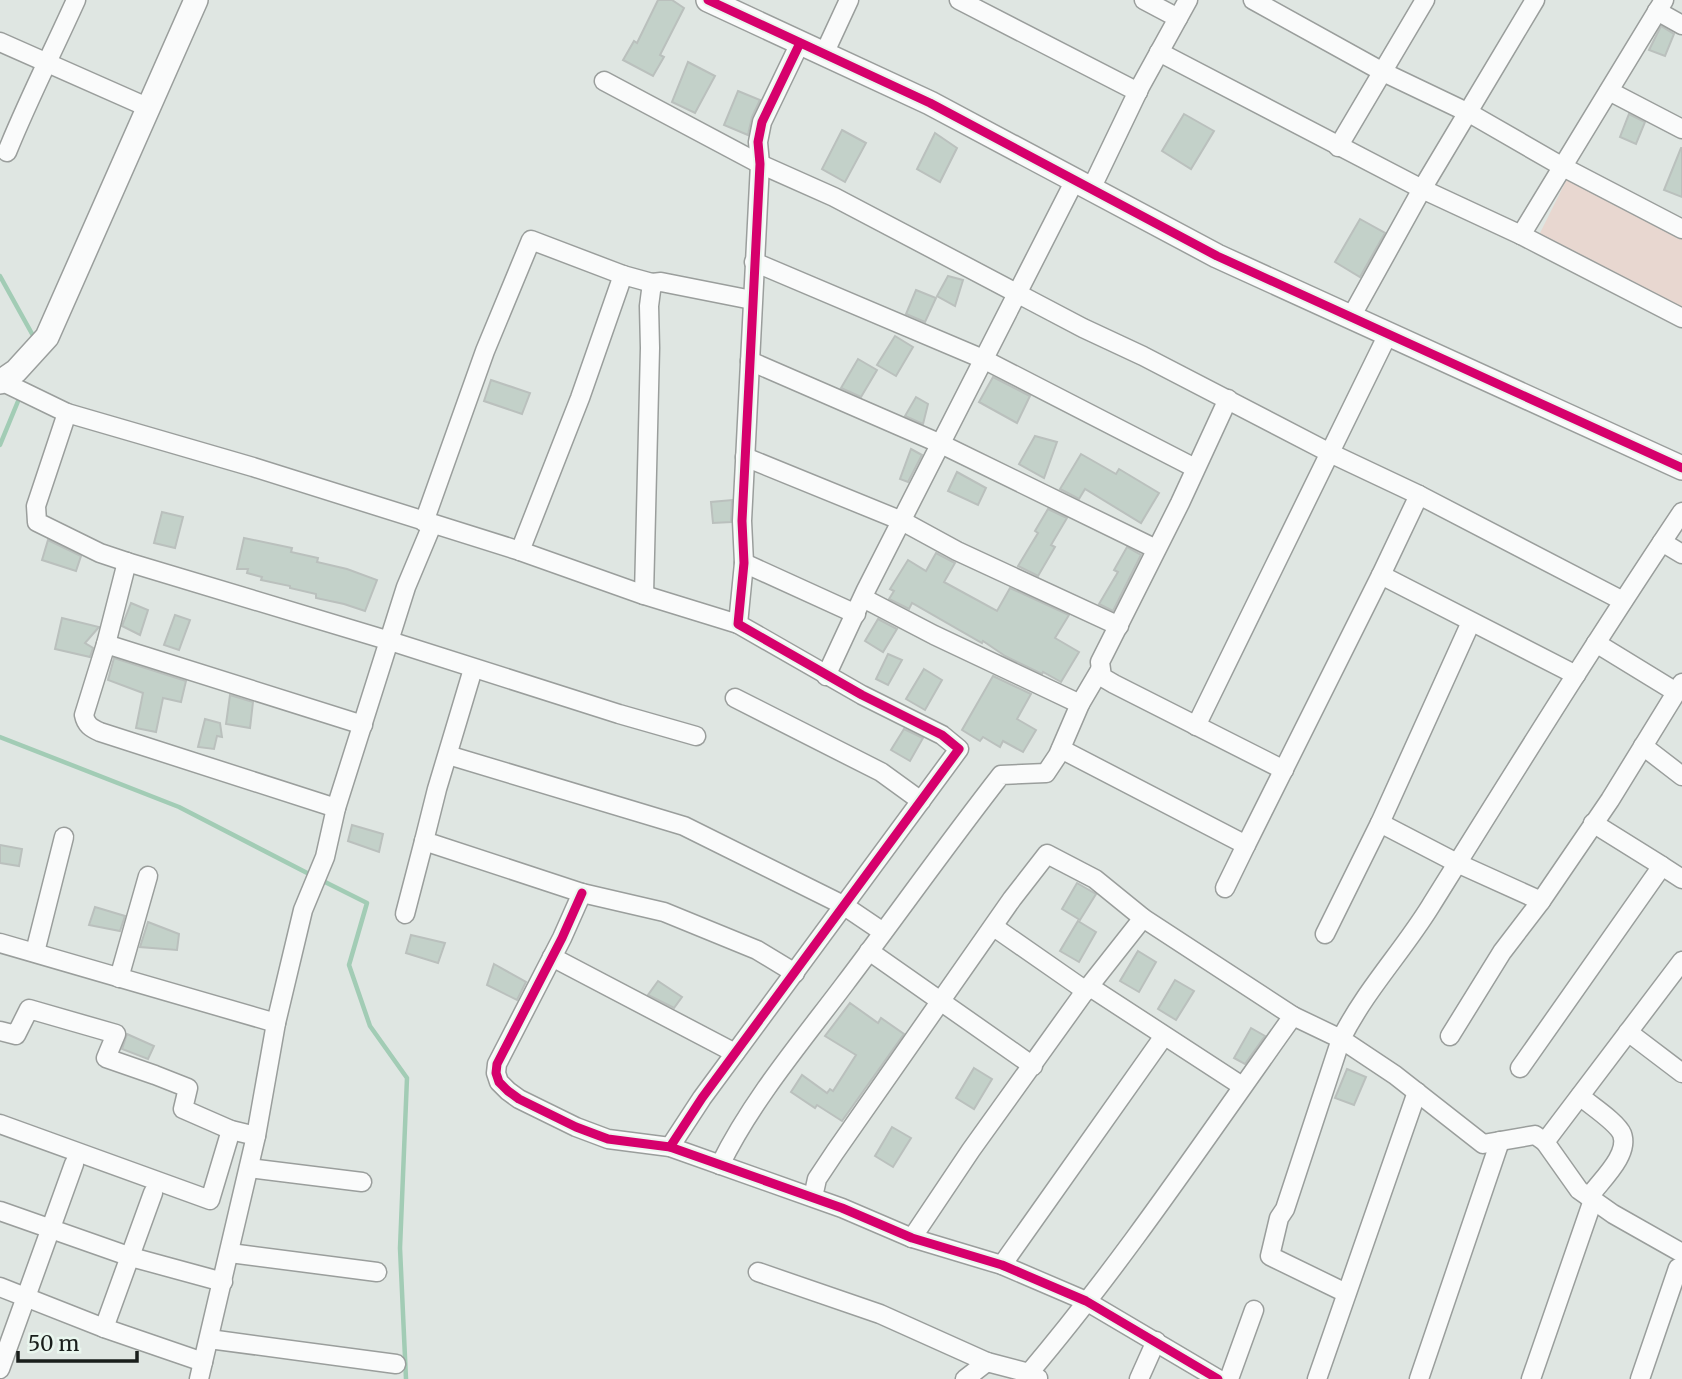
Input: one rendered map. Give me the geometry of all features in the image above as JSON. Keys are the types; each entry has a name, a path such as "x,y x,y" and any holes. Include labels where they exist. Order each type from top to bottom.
{"street":[{"path":"7,152 38,78 76,0"},
{"path":"196,0 47,337 7,380 31,396 67,413 253,467 520,551 738,624 826,676 942,735 959,749 702,1098 670,1147"},
{"path":"708,0 930,103 1217,256 1682,468"},
{"path":"824,54 849,0"},
{"path":"960,0 1138,92"},
{"path":"1144,0 1178,18"},
{"path":"826,676 1016,294 1138,92 1188,0"},
{"path":"1253,0 1383,72 1467,113 1682,229"},
{"path":"1338,147 1425,0"},
{"path":"1351,317 1422,188 1535,0"},
{"path":"1521,235 1660,6 1682,24"},
{"path":"0,42 147,107"},
{"path":"738,624 744,562 742,521 760,164 758,142 762,122 800,43"},
{"path":"1159,52 1338,147 1521,235 1682,318"},
{"path":"604,81 760,164 834,197 1016,294 1330,453 1419,495 1623,601"},
{"path":"1609,91 1682,129"},
{"path":"0,1287 201,1370 256,1136 276,1023 303,910 325,857 337,808 406,587 485,351 531,240 623,275 652,283 661,282 752,300"},
{"path":"754,262 983,359 1195,468"},
{"path":"520,551 580,398 623,275"},
{"path":"644,594 649,306 652,283"},
{"path":"1196,726 1388,334"},
{"path":"750,361 942,444 1156,549"},
{"path":"1228,399 1100,662 1100,670 1102,677 1284,770"},
{"path":"67,413 36,506 37,522 100,553 127,562 696,736"},
{"path":"745,457 902,521 957,551 1119,626"},
{"path":"1225,888 1419,495"},
{"path":"1346,1293 1270,1256 1279,1218 1285,1209 1341,1039 1356,1010 1424,917 1596,643 1682,512"},
{"path":"1662,542 1682,554"},
{"path":"127,562 84,715 91,728 337,808"},
{"path":"744,562 934,635 1080,704"},
{"path":"1381,575 1576,676"},
{"path":"1325,934 1380,823 1471,622"},
{"path":"1450,1036 1498,957 1541,901 1679,688 1596,643"},
{"path":"106,644 363,725"},
{"path":"405,914 473,669"},
{"path":"720,1165 732,1140 760,1100 927,870 1001,775 1046,774 1100,670"},
{"path":"735,698 881,772 921,801"},
{"path":"1643,746 1682,776"},
{"path":"1061,749 1247,845"},
{"path":"448,755 684,826 843,905 883,932"},
{"path":"1380,823 1541,901"},
{"path":"1593,823 1682,879"},
{"path":"35,952 64,837"},
{"path":"424,841 582,893 664,912 757,950 795,973"},
{"path":"813,1197 817,1179 1012,899 1047,854 1095,879 1143,918 1293,1016 1341,1039 1417,1092 1483,1143 1535,1135 1545,1142 1579,1190 1681,1262 1640,1379"},
{"path":"1520,1069 1662,866"},
{"path":"119,978 148,876"},
{"path":"582,893 497,1064 499,1082 519,1100 608,1139 670,1147 813,1197 912,1238 1002,1265 1086,1301 1219,1379"},
{"path":"912,1238 971,1150 1143,918"},
{"path":"994,927 1242,1086"},
{"path":"0,943 276,1023"},
{"path":"869,951 1033,1066"},
{"path":"552,957 735,1053"},
{"path":"1545,1142 1682,961"},
{"path":"0,1031 16,1035 29,1009 116,1034 106,1058 188,1088 183,1109 231,1130 256,1136"},
{"path":"758,1272 880,1314 987,1362 1034,1376 1293,1016"},
{"path":"1628,1032 1682,1073"},
{"path":"1002,1265 1164,1036"},
{"path":"1317,1379 1417,1092"},
{"path":"1531,1379 1591,1198 1623,1146 1622,1133 1580,1096"},
{"path":"0,1124 210,1200 231,1130"},
{"path":"1419,1379 1500,1141"},
{"path":"0,1369 74,1164"},
{"path":"248,1168 362,1182"},
{"path":"104,1328 153,1193"},
{"path":"0,1211 131,1257 223,1282"},
{"path":"230,1252 377,1272"},
{"path":"1229,1379 1254,1310"},
{"path":"208,1339 396,1364"},
{"path":"1139,1379 1156,1341"},
{"path":"965,1379 987,1362"}],"shaded area":[{"path":"1567,179 1682,239 1682,309 1538,237"}],"building":[{"path":"658,0 672,0 684,8 660,55 664,57 653,76 623,60 634,41 637,43"},
{"path":"1661,26 1674,34 1665,56 1649,50"},
{"path":"688,62 715,76 695,113 672,102"},
{"path":"738,91 760,100 748,135 724,125"},
{"path":"1184,114 1214,131 1191,169 1162,151"},
{"path":"1629,114 1645,122 1636,144 1620,137"},
{"path":"842,130 866,143 845,182 822,169"},
{"path":"935,133 957,148 940,182 917,169"},
{"path":"1682,148 1682,197 1664,190"},
{"path":"1360,219 1385,233 1360,277 1335,262"},
{"path":"948,276 963,280 955,306 937,296"},
{"path":"916,290 936,298 925,322 906,314"},
{"path":"895,336 913,347 896,376 877,365"},
{"path":"858,359 877,370 861,397 841,388"},
{"path":"993,377 1030,396 1017,423 979,402"},
{"path":"491,380 530,393 522,414 484,401"},
{"path":"916,397 928,404 923,424 905,416"},
{"path":"1035,436 1057,442 1044,478 1019,464"},
{"path":"911,449 922,455 908,482 900,479"},
{"path":"1081,454 1116,474 1119,469 1159,493 1141,523 1085,489 1079,499 1060,489"},
{"path":"957,472 986,488 978,505 948,491"},
{"path":"732,500 731,522 713,523 711,502"},
{"path":"1048,509 1067,518 1051,545 1055,547 1038,576 1018,566 1038,533 1035,531"},
{"path":"162,512 183,517 175,548 154,543"},
{"path":"244,538 292,548 291,552 318,558 317,562 377,580 365,611 316,598 316,594 290,586 261,580 262,577 247,573 248,569 237,569"},
{"path":"48,540 81,556 76,571 42,560"},
{"path":"1127,547 1141,555 1113,611 1099,604 1118,572 1114,570"},
{"path":"936,553 955,563 944,582 997,611 1010,588 1069,615 1055,638 1079,652 1061,682 1005,656 983,641 982,643 912,603 909,609 889,599 894,591 890,589 908,560 926,571"},
{"path":"131,603 148,610 140,635 122,626"},
{"path":"175,615 190,620 179,650 164,645"},
{"path":"62,618 99,627 85,643 93,648 90,657 55,649"},
{"path":"878,619 897,629 883,652 865,641"},
{"path":"888,654 902,660 888,685 876,679"},
{"path":"114,658 186,681 181,702 163,698 156,732 136,728 143,693 108,680"},
{"path":"924,669 942,680 925,710 906,699"},
{"path":"993,676 1031,694 1017,719 1036,730 1023,752 1003,741 1000,747 983,737 980,741 962,730"},
{"path":"230,695 253,702 250,728 226,724"},
{"path":"205,719 220,723 222,737 217,736 214,749 198,747"},
{"path":"904,729 923,738 910,761 891,750"},
{"path":"352,825 383,834 379,852 348,841"},
{"path":"0,845 22,849 19,866 0,863"},
{"path":"1077,883 1096,894 1080,920 1062,909"},
{"path":"95,907 125,916 120,931 89,925"},
{"path":"1078,921 1096,932 1079,962 1060,951"},
{"path":"148,922 179,934 177,950 140,947"},
{"path":"411,935 445,943 438,963 406,953"},
{"path":"1138,951 1156,962 1139,992 1120,981"},
{"path":"494,964 526,982 517,1000 487,985"},
{"path":"1175,980 1194,991 1176,1020 1158,1009"},
{"path":"658,981 682,997 674,1008 648,995"},
{"path":"850,1003 878,1023 881,1018 904,1034 842,1121 791,1092 802,1075 827,1093 830,1089 833,1091 856,1055 825,1036"},
{"path":"1251,1028 1265,1036 1245,1064 1234,1058"},
{"path":"127,1034 154,1046 148,1059 122,1049"},
{"path":"974,1068 992,1079 974,1109 956,1098"},
{"path":"1347,1069 1366,1077 1354,1105 1335,1098"},
{"path":"892,1127 911,1138 893,1167 875,1156"}],"waterway":[{"path":"0,276 36,341"},
{"path":"0,445 21,394"},
{"path":"0,737 179,807 313,876"},
{"path":"321,880 367,903 349,965 370,1026 407,1078 400,1248 406,1379"}],"cycle path":[{"path":"708,0 930,103 1217,256 1682,468"},
{"path":"670,1147 702,1098 959,749 942,735 862,695 738,624 744,563 742,521 760,164 758,142 762,122 800,43"},
{"path":"582,893 562,938 497,1064 499,1082 508,1091 576,1127 608,1139 670,1147 842,1208 912,1238 1002,1265 1086,1301 1218,1379"}]}
